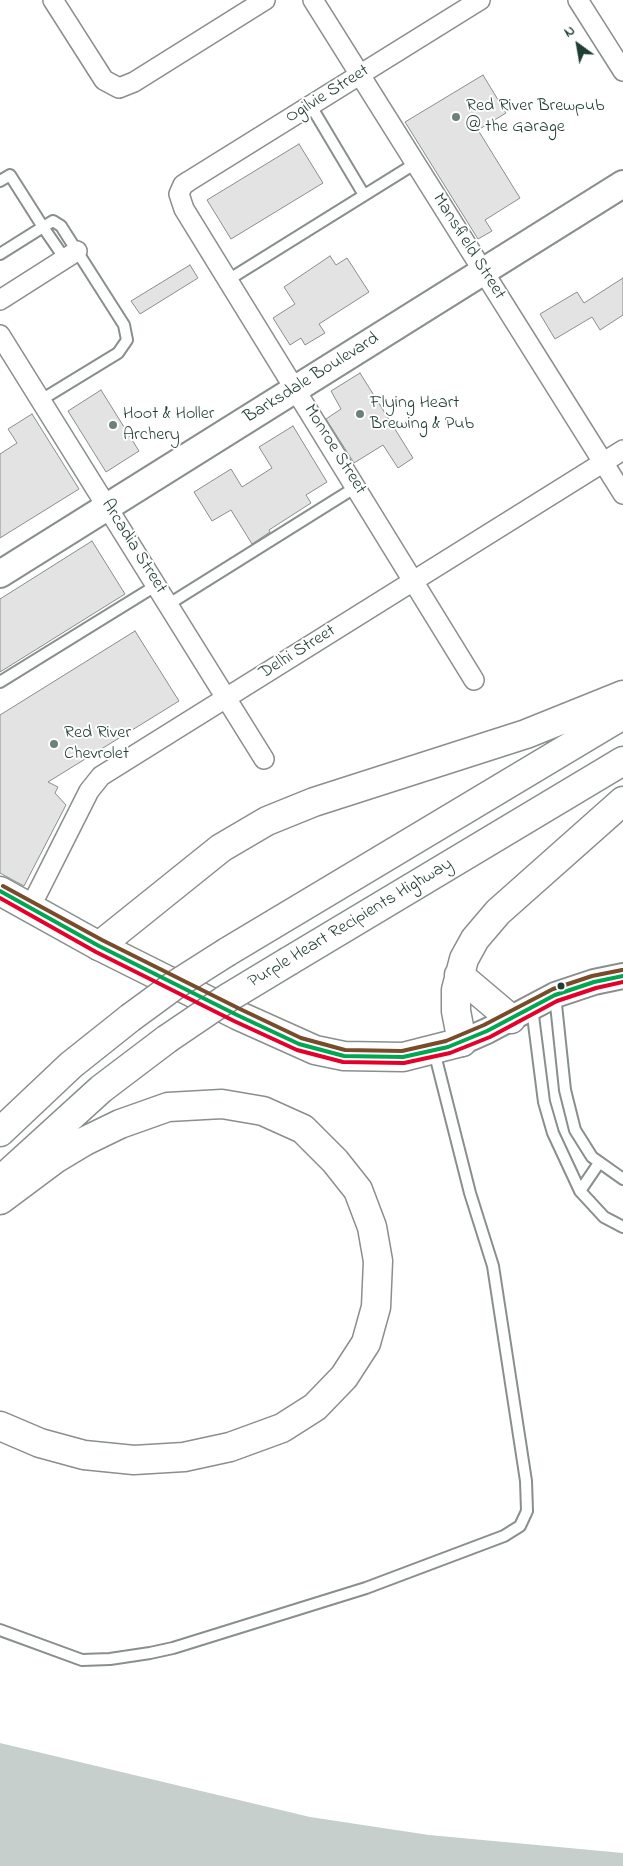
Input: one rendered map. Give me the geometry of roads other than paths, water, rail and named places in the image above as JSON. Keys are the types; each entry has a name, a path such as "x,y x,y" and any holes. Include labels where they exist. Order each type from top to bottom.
{"main road":[{"name":"Barksdale Boulevard","path":"0,574 623,184"},
{"path":"99,946 221,848 267,821 314,802 526,734 623,695"},
{"path":"0,1132 71,1065 130,1018 176,985 227,952 623,715"},
{"name":"Purple Heart Recipients Highway","path":"0,1181 24,1156 101,1089 226,999 623,761"},
{"path":"0,891 99,946 270,1031 315,1050 344,1056 403,1057 434,1051 462,1042 456,1011 459,975 470,948 489,921 623,801"},
{"path":"459,975 521,1013"},
{"path":"0,1200 55,1159 84,1141 120,1124 168,1107 222,1104 263,1112 303,1129 335,1161 358,1190 372,1227 378,1261 376,1307 366,1343 344,1377 315,1407 282,1428 230,1447 184,1456 134,1460 84,1455 40,1442 0,1426"}],"street":[{"path":"53,0 104,80 115,87 124,87 134,82 265,0"},
{"name":"Mansfield Street","path":"314,0 623,494"},
{"name":"Ogilvie Street","path":"179,194 184,185 189,181 480,0"},
{"path":"578,0 623,71"},
{"name":"Monroe Street","path":"179,194 184,209 415,581 474,680"},
{"path":"0,300 71,255"},
{"name":"Arcadia Street","path":"0,336 108,506 264,759"},
{"name":"Delhi Street","path":"30,908 94,783 129,758 623,450"},
{"path":"462,1042 554,996 594,982 623,976"}],"lane":[{"path":"311,106 364,195"},
{"path":"228,280 416,163"},
{"path":"0,181 10,175 43,227 71,255 124,325 127,340 118,353 41,400"},
{"path":"0,254 53,221 61,226 71,255"},
{"path":"169,604 356,487"},
{"path":"0,682 157,585"},
{"path":"554,996 565,1090 571,1117 580,1140 599,1163 623,1179"},
{"path":"521,1013 546,1114 580,1190 604,1217 623,1227"},
{"path":"0,1630 82,1660 150,1654 366,1588 504,1536 520,1526 527,1511 526,1481 495,1276 489,1250 468,1185 434,1051"},
{"path":"580,1190 599,1163"}],"place":[{"name":"Red River Brewpub @ the Garage","path":"456,117"},
{"name":"Flying Heart Brewing & Pub","path":"360,414"},
{"name":"Hoot & Holler Archery","path":"113,425"},
{"name":"Red River Chevrolet","path":"54,744"}]}
